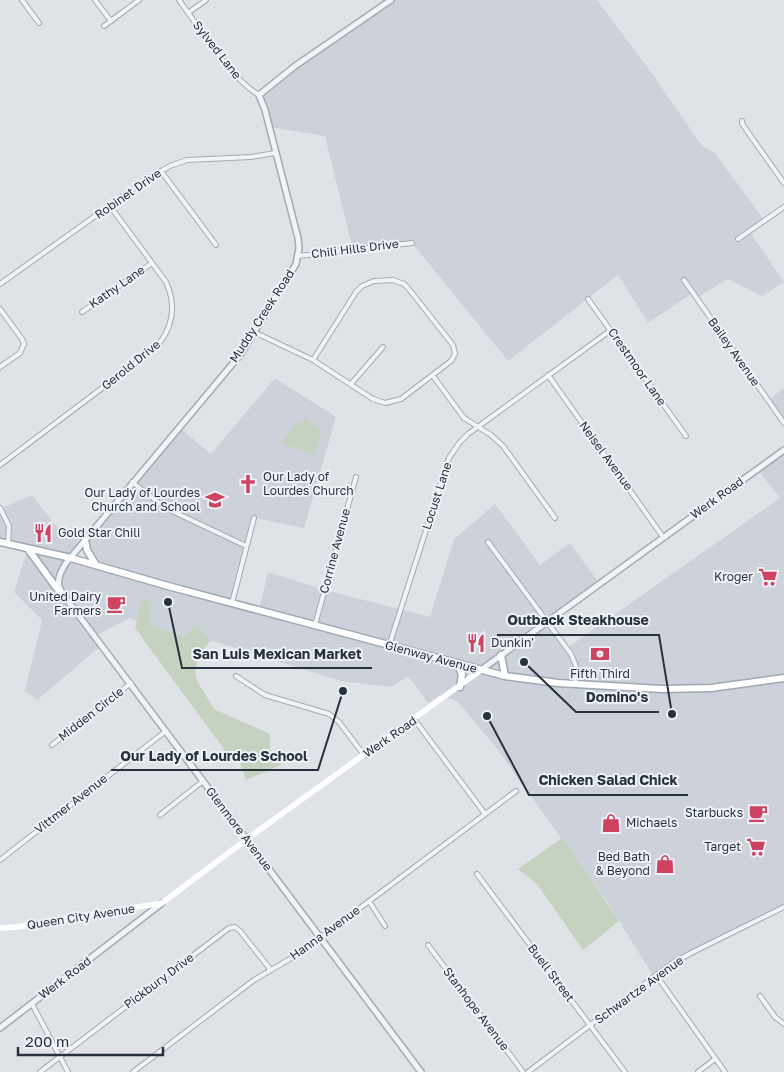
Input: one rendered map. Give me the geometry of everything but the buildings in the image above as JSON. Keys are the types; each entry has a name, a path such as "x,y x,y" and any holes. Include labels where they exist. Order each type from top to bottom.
{"main road":[{"path":"85,540 87,550 96,565"},
{"name":"Glenway Avenue","path":"0,542 71,558 505,676 575,684 662,689 734,685 784,678"},
{"path":"28,548 61,594"},
{"path":"501,656 505,676"},
{"path":"457,664 462,674 460,687"},
{"name":"Werk Road","path":"162,903 247,839 482,670"},
{"name":"Queen City Avenue","path":"0,928 17,927 162,903"}],"street":[{"path":"22,0 39,23"},
{"path":"95,0 111,21"},
{"path":"104,26 139,0"},
{"name":"Sylved Lane","path":"179,0 236,74 248,88 259,95"},
{"path":"188,12 206,0"},
{"path":"259,95 295,66 391,0"},
{"name":"Muddy Creek Road","path":"71,558 132,482 240,355 292,272 298,256 298,238 265,110 259,95"},
{"path":"742,121 784,183"},
{"name":"Robinet Drive","path":"0,284 161,171 179,162 196,158 251,157 275,153"},
{"path":"161,171 216,245"},
{"name":"Gerold Drive","path":"0,465 154,349 161,343 171,322 172,298 166,282 110,206"},
{"path":"738,239 784,207"},
{"name":"Chili Hills Drive","path":"298,256 412,243"},
{"name":"Kathy Lane","path":"82,312 152,262"},
{"path":"254,332 313,360 380,402 390,403 401,399 451,361 455,354 454,348 408,288 404,284 393,280 374,281 358,289 313,360"},
{"name":"Bailey Avenue","path":"684,280 784,423"},
{"name":"Crestmoor Lane","path":"588,299 686,436"},
{"path":"0,309 24,344 20,353 0,367"},
{"name":"Locust Lane","path":"389,646 449,458 460,442 478,426 611,330"},
{"path":"351,384 383,347"},
{"path":"432,376 464,418 491,434 503,446 554,518"},
{"name":"Neisel Avenue","path":"548,376 664,537"},
{"name":"Werk Road","path":"482,670 784,450"},
{"name":"Corrine Avenue","path":"315,625 356,477"},
{"path":"132,482 159,504 246,546"},
{"path":"0,508 9,526 8,544"},
{"path":"232,603 254,518"},
{"path":"488,542 573,657 576,666 575,684"},
{"path":"61,594 59,585 61,574 71,558"},
{"name":"Glenmore Avenue","path":"61,594 166,730 421,1072"},
{"path":"236,676 265,695 329,714 344,726 364,755"},
{"name":"Midden Circle","path":"52,745 131,684"},
{"path":"414,720 485,814"},
{"name":"Vittmer Avenue","path":"0,860 166,730"},
{"path":"160,815 204,781"},
{"name":"Hanna Avenue","path":"133,1072 270,969 294,956 320,938 516,791"},
{"name":"Buell Street","path":"477,874 625,1072"},
{"path":"369,901 385,926"},
{"name":"Werk Road","path":"0,1028 162,903"},
{"name":"Schwartze Avenue","path":"528,1072 656,975 683,957 784,907"},
{"name":"Pickbury Drive","path":"40,1072 229,928 235,927 240,930 270,969"},
{"name":"Stanhope Avenue","path":"428,945 523,1072"},
{"path":"656,975 725,1072"},
{"path":"760,996 775,1017 784,1024"},
{"path":"32,1004 68,1072"},
{"path":"698,1072 715,1059"}],"shaded area":[{"path":"391,0 597,0 651,72 702,146 714,152 765,221 750,232 784,282 762,296 728,279 697,298 693,293 648,323 618,275 508,361 412,243 353,250 325,136 269,127 259,95 271,84"},
{"path":"275,378 336,417 304,528 254,518 232,603 259,610 268,572 325,590 430,617 454,539 495,504 540,565 570,543 599,583 547,622 567,648 780,498 758,470 784,450 784,907 683,957 654,977 609,905 495,746 457,701 439,696 428,703 408,676 392,687 341,681 187,633 184,637 129,618 95,636 102,645 37,700 25,691 42,620 14,592 28,549 0,542 0,509 32,495 57,527 88,536 179,427 211,454","holes":["85,541 95,565 71,558"]},
{"path":"784,388 784,423 768,400"}],"green space":[{"path":"305,420 323,430 314,455 281,443 297,423"},
{"path":"143,595 151,605 150,625 184,637 195,625 211,640 199,656 195,671 197,681 214,709 270,734 270,750 279,755 281,765 246,780 237,754 226,752 135,628"},
{"path":"562,838 619,921 583,950 537,884 518,869"}],"place":[{"name":"Our Lady of Lourdes Church","path":"248,484"},
{"name":"Our Lady of Lourdes Church and School","path":"215,500"},
{"name":"Gold Star Chili","path":"43,533"},
{"name":"Kroger","path":"768,577"},
{"name":"San Luis Mexican Market","path":"168,602"},
{"name":"United Dairy Farmers","path":"116,604"},
{"name":"Dunkin'","path":"476,643"},
{"name":"Fifth Third","path":"600,654"},
{"name":"Domino's","path":"524,662"},
{"name":"Our Lady of Lourdes School","path":"343,691"},
{"name":"Outback Steakhouse","path":"672,714"},
{"name":"Chicken Salad Chick","path":"487,716"},
{"name":"Starbucks","path":"758,813"},
{"name":"Michaels","path":"611,823"},
{"name":"Target","path":"756,847"},
{"name":"Bed Bath & Beyond","path":"665,864"}]}
